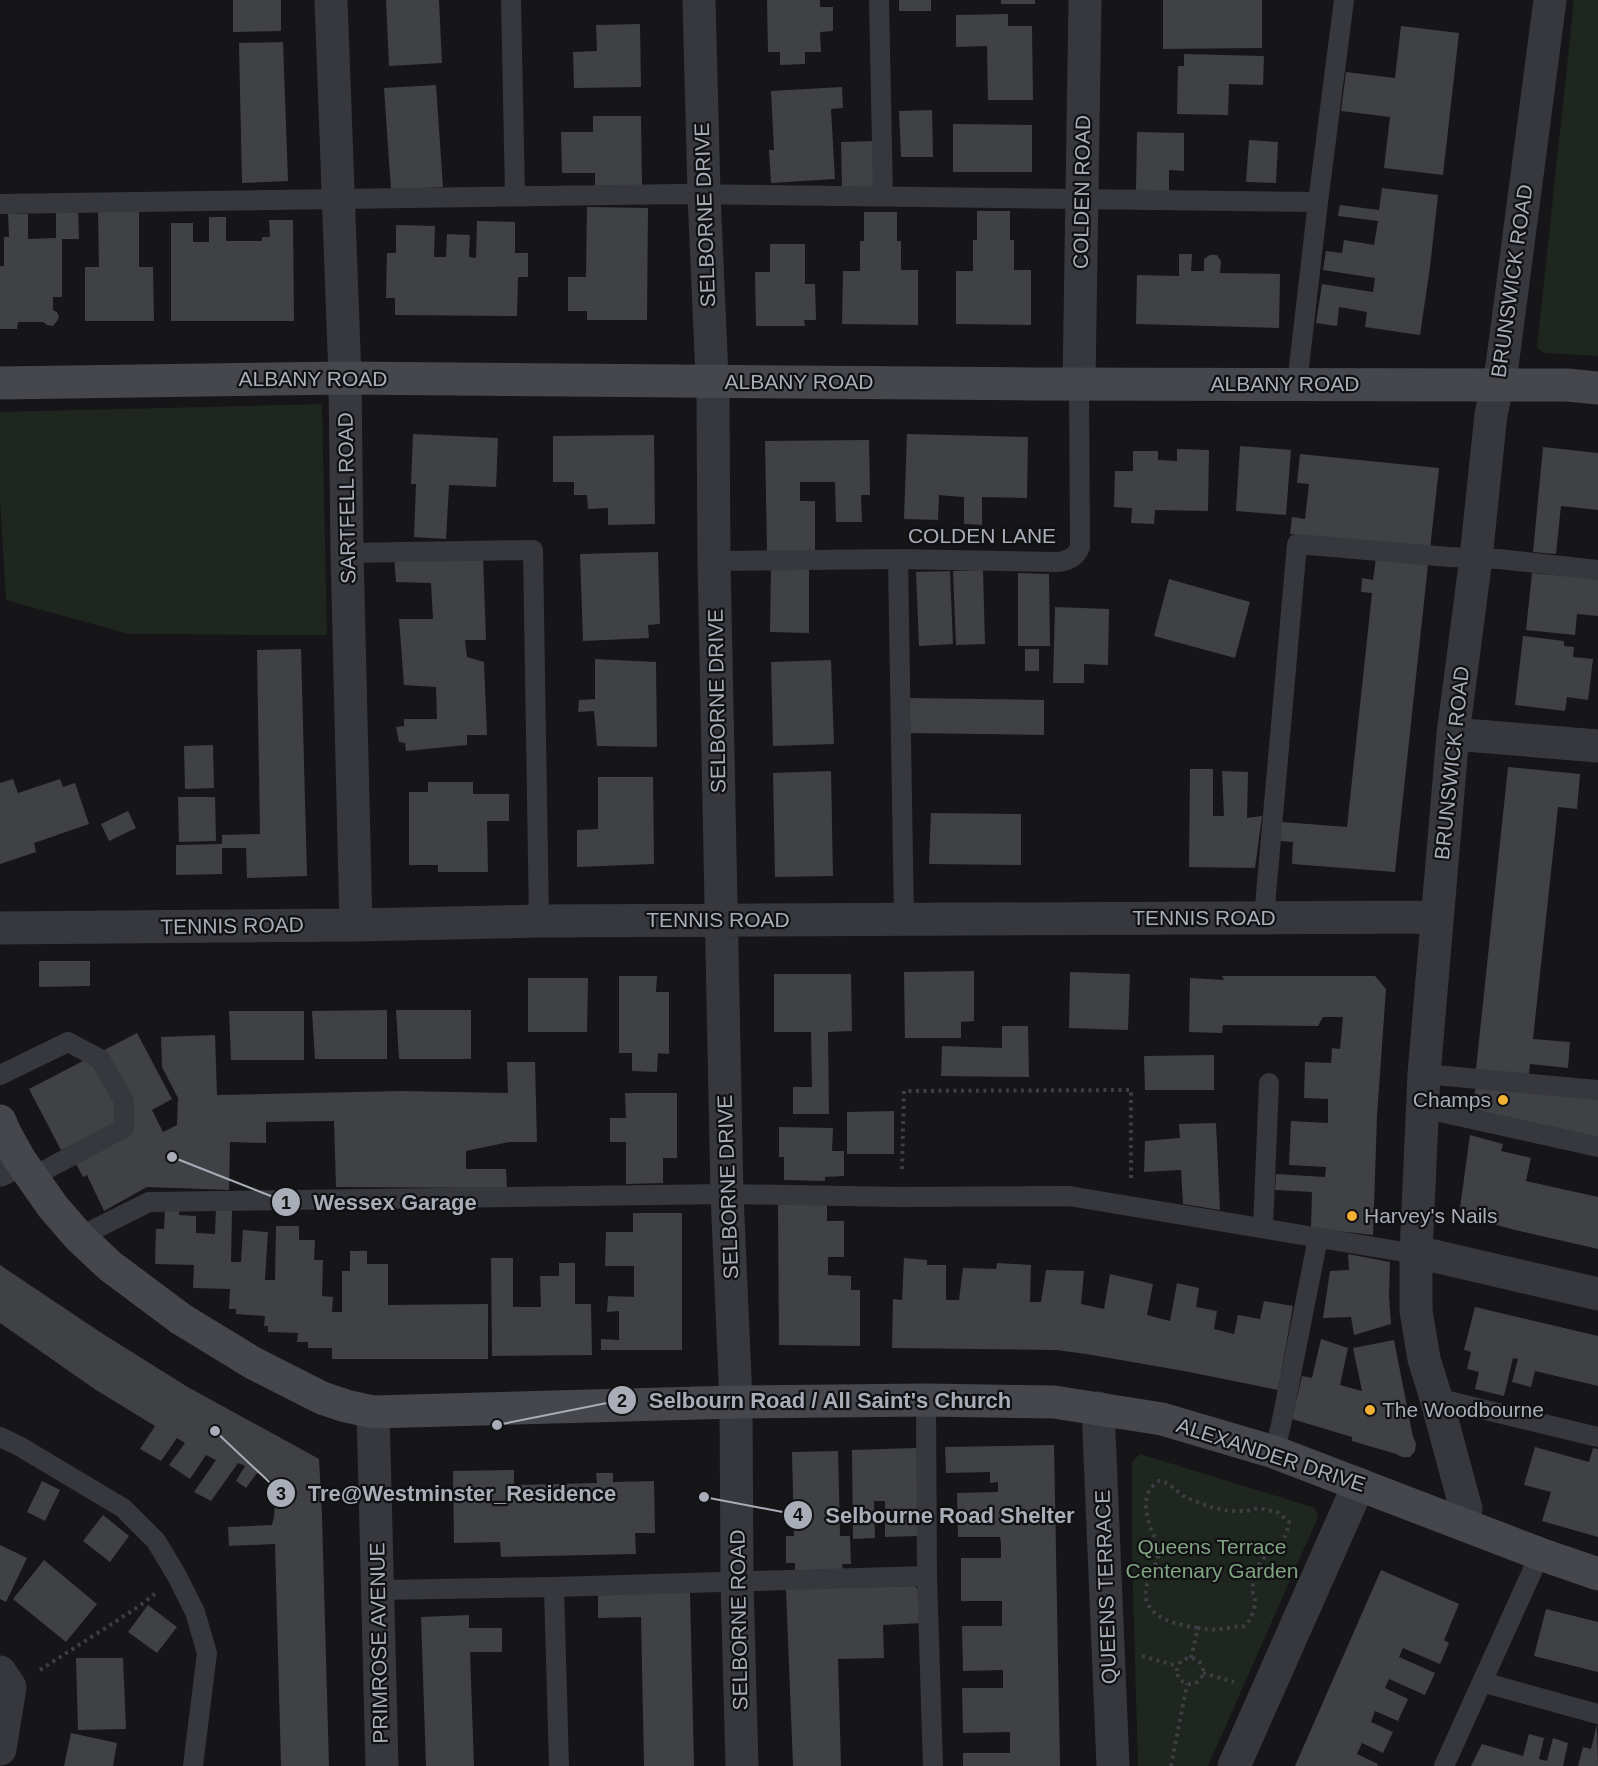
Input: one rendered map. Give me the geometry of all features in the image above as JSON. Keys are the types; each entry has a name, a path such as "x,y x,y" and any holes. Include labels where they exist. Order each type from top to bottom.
{"main road":[{"name":"ALBANY ROAD","path":"0,383 345,378 1567,385 1598,388"},
{"name":"ALEXANDER DRIVE","path":"0,1121 17,1169 79,1238 110,1266 181,1319 253,1363 322,1398 346,1406 373,1412 736,1401 1054,1402 1162,1419 1274,1452 1598,1574"}],"street":[{"name":"SARTFELL ROAD","path":"331,0 345,378 356,925"},
{"name":"SELBORNE DRIVE","path":"699,0 711,381 727,1194 736,1401"},
{"name":"COLDEN ROAD","path":"1079,384 1085,0"},
{"name":"BRUNSWICK ROAD","path":"1461,1523 1467,1509 1424,1359 1416,1311 1422,1108 1453,734 1476,558 1491,414 1502,366 1550,0"},
{"path":"1453,734 1598,746"},
{"name":"TENNIS ROAD","path":"0,928 539,921 1437,917"},
{"path":"1416,1254 1434,1256 1598,1294"},
{"name":"SELBORNE ROAD","path":"736,1401 737,1581 742,1766"},
{"name":"QUEENS TERRACE","path":"1098,1408 1113,1766"},
{"name":"PRIMROSE AVENUE","path":"373,1412 382,1766"},
{"path":"1234,1766 1359,1484"},
{"path":"0,1749 5,1679"}],"lane":[{"path":"511,0 515,195"},
{"path":"879,0 884,196"},
{"path":"1297,384 1344,0"},
{"path":"0,204 704,194 1318,202"},
{"name":"COLDEN LANE","path":"714,561 898,559 1059,562 1068,560 1077,554 1080,547 1079,384"},
{"path":"1264,917 1297,544 1499,559 1598,570"},
{"path":"347,553 533,550 539,921"},
{"path":"898,559 904,920"},
{"path":"0,1075 68,1042 100,1059 124,1101 124,1128 17,1169"},
{"path":"1424,1074 1598,1090"},
{"path":"1263,1228 1269,1083"},
{"path":"1422,1108 1598,1148"},
{"path":"79,1238 149,1202 727,1194 901,1197 1069,1196 1416,1254"},
{"path":"1274,1452 1317,1238"},
{"path":"1437,1398 1598,1437"},
{"path":"926,1400 927,1576 933,1766"},
{"path":"0,1437 123,1508 156,1541 177,1576 195,1612 207,1653 193,1766"},
{"path":"1444,1766 1540,1554"},
{"path":"379,1590 927,1576"},
{"path":"554,1587 559,1766"},
{"path":"1482,1682 1598,1714"}],"path":[{"path":"901,1197 904,1091 1131,1090 1131,1205"},
{"path":"1159,1481 1167,1483 1185,1497 1210,1507 1229,1511 1247,1511 1258,1508 1277,1512 1288,1522 1287,1532 1281,1545 1272,1549 1256,1570 1253,1593 1256,1600 1250,1619 1245,1626 1211,1631 1198,1628 1168,1621 1157,1615 1147,1602 1147,1587 1159,1549 1149,1523 1146,1507 1149,1490 1159,1481"},
{"path":"5,1679 38,1672 138,1608 177,1576"},
{"path":"1191,1658 1198,1628"},
{"path":"1135,1654 1177,1666"},
{"path":"1195,1659 1202,1665 1203,1673 1199,1681 1187,1684 1179,1680 1177,1666 1183,1660 1195,1659"},
{"path":"1203,1673 1244,1685"},
{"path":"1171,1766 1187,1684"}],"green space":[{"path":"1574,0 1598,0 1598,356 1544,353 1537,347"},
{"path":"322,404 327,635 129,634 6,600 0,500 0,412"},
{"name":"Queens Terrace Centenary Garden","path":"1140,1454 1315,1508 1318,1517 1208,1766 1138,1766 1132,1558 1132,1462"}],"building":[{"path":"233,0 281,0 281,31 233,32"},
{"path":"386,0 439,0 442,63 389,66"},
{"path":"767,0 820,0 820,7 833,7 833,31 820,32 821,52 805,52 805,64 780,65 780,52 768,52"},
{"path":"899,0 931,0 931,11 899,11"},
{"path":"1001,0 1035,0 1035,4 1001,4"},
{"path":"1163,0 1262,0 1262,48 1163,49"},
{"path":"1008,14 1008,26 1032,26 1033,100 988,100 987,46 956,47 956,15"},
{"path":"640,24 641,87 574,88 573,52 597,51 596,25"},
{"path":"1401,26 1459,33 1443,175 1384,168 1390,117 1341,111 1346,72 1395,78"},
{"path":"283,42 288,181 242,183 239,43"},
{"path":"1184,54 1264,56 1263,85 1229,84 1228,115 1177,114 1178,66 1184,66"},
{"path":"436,85 443,187 391,190 384,88"},
{"path":"842,87 843,108 831,109 835,179 771,183 769,150 774,150 771,91"},
{"path":"932,110 933,157 901,157 899,111"},
{"path":"593,116 641,116 642,186 595,187 595,173 562,173 561,132 593,132"},
{"path":"953,124 1032,125 1032,172 953,172"},
{"path":"1137,132 1184,133 1184,171 1169,170 1169,191 1136,191"},
{"path":"1249,140 1278,142 1276,183 1246,182"},
{"path":"875,141 876,188 842,188 841,142"},
{"path":"1382,188 1438,195 1420,335 1365,327 1367,312 1339,307 1337,326 1316,323 1322,284 1373,292 1375,278 1323,270 1326,251 1342,253 1344,240 1374,245 1378,221 1338,216 1340,205 1379,210"},
{"path":"587,207 648,208 647,320 587,320 587,311 568,311 568,277 586,277"},
{"path":"78,210 79,239 62,239 62,297 53,297 53,310 59,317 57,321 53,326 43,322 18,322 17,329 0,329 0,266 4,266 4,237 9,237 8,214 28,214 28,239 56,238 56,211"},
{"path":"977,211 1010,211 1010,240 1014,240 1014,270 1031,270 1031,325 956,324 956,271 973,271 973,240 977,240"},
{"path":"98,212 139,212 139,267 153,267 154,321 85,321 85,267 99,267"},
{"path":"864,212 897,212 897,241 901,241 901,270 918,270 918,325 842,324 843,271 860,271 860,241 864,241"},
{"path":"209,217 226,217 226,241 262,241 262,237 270,237 269,220 293,220 294,321 171,321 171,223 193,223 193,242 209,242"},
{"path":"477,221 515,222 515,253 528,253 528,277 518,277 517,316 395,315 395,298 386,298 387,253 396,253 396,225 435,226 434,257 446,257 447,234 470,235 469,257 476,258"},
{"path":"770,244 805,244 805,284 815,284 816,320 804,320 805,326 756,326 755,272 770,272"},
{"path":"1179,254 1192,254 1191,271 1204,271 1204,259 1210,255 1217,255 1221,261 1220,273 1280,274 1279,328 1136,324 1137,275 1179,276"},
{"path":"413,434 498,438 496,487 449,485 446,539 414,537 416,484 411,484"},
{"path":"907,434 1028,437 1027,498 982,497 982,525 964,524 964,497 939,495 938,520 904,519"},
{"path":"654,435 655,524 608,525 608,508 588,509 587,495 574,495 574,482 553,482 553,436"},
{"path":"869,440 870,495 861,495 862,522 836,522 835,482 800,482 800,501 815,501 815,551 767,551 765,441"},
{"path":"1240,446 1291,450 1286,515 1236,511"},
{"path":"1543,447 1598,453 1598,510 1561,506 1556,554 1533,552"},
{"path":"1177,449 1209,450 1208,511 1155,510 1154,524 1131,523 1132,508 1114,507 1115,471 1133,471 1133,451 1158,451 1158,460 1177,461"},
{"path":"1300,454 1439,468 1430,549 1290,534 1292,517 1305,519 1309,484 1297,483"},
{"path":"658,552 660,624 648,625 649,638 583,641 580,554"},
{"path":"394,556 483,557 486,640 465,640 467,657 484,662 487,735 467,735 467,745 406,751 405,743 399,742 396,727 404,726 404,719 437,719 436,687 404,685 399,619 433,619 431,583 396,582"},
{"path":"1376,558 1428,565 1395,872 1292,864 1293,842 1280,841 1282,822 1347,827 1372,593 1361,592 1362,578 1373,580"},
{"path":"771,569 809,570 809,633 770,632"},
{"path":"983,570 985,644 956,645 953,571"},
{"path":"950,571 953,644 919,646 916,572"},
{"path":"1018,573 1049,574 1050,646 1018,646"},
{"path":"1532,573 1598,579 1598,616 1577,614 1575,635 1526,630"},
{"path":"1169,579 1250,602 1235,658 1154,636"},
{"path":"1055,607 1109,609 1108,665 1084,664 1084,683 1053,683"},
{"path":"1523,636 1564,641 1564,646 1574,647 1573,657 1593,659 1588,700 1567,697 1565,711 1515,705"},
{"path":"301,649 307,876 247,878 246,848 222,848 222,874 176,875 176,845 222,844 222,835 260,834 257,650"},
{"path":"1025,649 1039,649 1039,671 1025,671"},
{"path":"595,659 656,662 657,747 597,746 594,711 578,712 579,700 595,699"},
{"path":"831,660 834,744 773,746 771,662"},
{"path":"908,698 1044,700 1044,735 908,733"},
{"path":"213,745 214,788 185,789 184,746"},
{"path":"1508,767 1580,774 1577,809 1558,807 1533,1039 1570,1042 1568,1068 1530,1064 1529,1075 1476,1069"},
{"path":"1190,769 1213,769 1213,816 1224,816 1222,771 1248,772 1247,818 1262,816 1255,868 1189,867"},
{"path":"831,771 833,876 775,877 773,773"},
{"path":"598,777 653,777 654,864 577,867 577,830 598,829"},
{"path":"13,779 18,793 60,779 63,787 75,783 89,824 34,843 36,852 0,864 0,783"},
{"path":"428,782 473,782 473,794 509,794 509,821 487,821 488,872 438,872 438,865 409,865 409,792 428,792"},
{"path":"178,797 215,797 216,841 179,842"},
{"path":"128,811 136,828 109,841 101,824"},
{"path":"931,813 1021,814 1021,865 929,864"},
{"path":"39,961 90,961 90,986 39,987"},
{"path":"974,971 974,1021 961,1022 961,1038 905,1038 904,972"},
{"path":"1070,972 1130,974 1128,1030 1069,1028"},
{"path":"774,974 851,974 852,1031 828,1032 829,1114 793,1114 793,1087 812,1087 811,1032 774,1032"},
{"path":"619,976 657,976 656,992 669,992 669,1054 658,1053 657,1072 632,1071 632,1053 619,1053"},
{"path":"1222,976 1375,976 1386,989 1377,1116 1373,1235 1311,1228 1312,1192 1275,1190 1276,1174 1325,1177 1326,1167 1289,1165 1291,1121 1328,1123 1328,1099 1304,1098 1305,1062 1331,1063 1332,1048 1340,1049 1343,1017 1323,1017 1318,1026 1223,1025 1222,1033 1189,1032 1190,978 1224,980"},
{"path":"528,978 588,978 587,1032 528,1032"},
{"path":"387,1010 387,1059 315,1059 312,1011"},
{"path":"396,1010 471,1010 471,1059 399,1059"},
{"path":"229,1011 304,1011 304,1060 231,1060"},
{"path":"1002,1026 1028,1026 1029,1077 941,1076 942,1046 1002,1048"},
{"path":"137,1033 172,1099 152,1110 163,1132 177,1125 178,1098 162,1067 161,1037 215,1035 217,1095 402,1091 508,1093 507,1062 535,1062 537,1142 509,1142 466,1151 466,1169 506,1169 507,1188 336,1187 334,1121 266,1122 266,1143 230,1142 229,1190 147,1187 104,1211 87,1175 83,1177 67,1147 61,1150 29,1089"},
{"path":"1214,1055 1214,1090 1145,1090 1144,1056"},
{"path":"1476,1087 1598,1096 1598,1137 1471,1109"},
{"path":"625,1093 677,1093 677,1158 663,1158 663,1183 626,1184 626,1142 610,1142 610,1118 626,1118"},
{"path":"894,1111 894,1154 847,1154 847,1112"},
{"path":"1216,1123 1220,1210 1183,1204 1181,1170 1144,1172 1145,1141 1180,1138 1179,1124"},
{"path":"779,1127 833,1128 832,1151 844,1151 844,1176 825,1177 825,1181 784,1180 784,1157 779,1157"},
{"path":"1470,1135 1503,1144 1501,1151 1531,1158 1526,1181 1598,1197 1598,1249 1459,1215"},
{"path":"778,1205 827,1205 827,1221 844,1221 844,1257 828,1257 828,1275 851,1276 851,1290 860,1290 860,1346 779,1345"},
{"path":"216,1207 232,1208 231,1262 241,1262 243,1230 268,1232 265,1280 275,1280 276,1226 299,1226 299,1240 315,1240 314,1260 323,1260 322,1296 333,1297 332,1312 342,1312 342,1271 350,1271 350,1251 367,1251 367,1264 388,1264 388,1305 488,1304 488,1359 332,1359 332,1348 308,1348 308,1342 297,1342 298,1333 268,1332 268,1326 264,1326 265,1316 236,1314 236,1309 229,1309 230,1289 193,1288 194,1265 155,1264 156,1229 164,1229 165,1209 180,1209 179,1215 196,1216 196,1233 215,1234"},
{"path":"633,1213 682,1213 682,1350 601,1350 601,1339 619,1340 619,1311 607,1312 608,1296 634,1297 634,1266 605,1266 606,1232 633,1232"},
{"path":"1348,1254 1390,1262 1391,1324 1354,1335 1351,1317 1323,1318 1330,1271 1349,1270"},
{"path":"491,1258 513,1258 513,1307 541,1307 540,1276 559,1276 559,1263 575,1263 575,1304 591,1304 592,1355 492,1356"},
{"path":"904,1258 927,1260 927,1265 946,1265 946,1300 959,1300 963,1268 996,1269 997,1263 1031,1265 1030,1302 1041,1302 1046,1270 1084,1271 1081,1304 1104,1309 1110,1274 1153,1284 1147,1315 1170,1321 1177,1283 1199,1288 1196,1307 1217,1311 1214,1329 1234,1334 1238,1315 1260,1319 1264,1301 1293,1306 1278,1390 1184,1371 1056,1350 892,1348 893,1299 902,1300"},
{"path":"0,1265 186,1386 319,1459 329,1766 281,1766 275,1544 229,1546 228,1527 272,1525 276,1483 257,1473 246,1488 236,1481 245,1466 238,1463 211,1501 194,1492 216,1460 206,1455 190,1479 169,1465 185,1443 177,1438 161,1461 140,1449 155,1426 96,1390 0,1323"},
{"path":"1475,1307 1598,1336 1598,1386 1535,1371 1531,1387 1512,1382 1518,1359 1513,1358 1504,1396 1475,1389 1479,1372 1467,1369 1471,1352 1464,1350"},
{"name":"The Woodbourne","path":"1321,1339 1348,1348 1340,1385 1362,1391 1353,1348 1394,1340 1416,1443 1415,1451 1410,1457 1402,1457 1352,1441 1352,1437 1292,1419 1302,1376 1312,1378"},
{"path":"1054,1445 1060,1766 963,1766 963,1753 1010,1753 1010,1732 963,1733 962,1688 1003,1688 1003,1670 963,1671 962,1626 1002,1626 1002,1601 961,1601 961,1558 1001,1558 1001,1544 1000,1537 958,1537 957,1493 998,1492 998,1482 990,1483 990,1472 946,1473 945,1447"},
{"path":"1535,1447 1589,1462 1593,1448 1598,1449 1598,1537 1542,1521 1551,1492 1524,1485"},
{"path":"917,1448 919,1536 885,1537 885,1501 874,1501 875,1538 853,1539 852,1450"},
{"path":"838,1451 840,1536 850,1536 851,1564 842,1564 843,1571 795,1572 795,1563 786,1563 786,1536 794,1536 792,1452"},
{"path":"514,1470 514,1485 597,1483 596,1473 613,1473 613,1482 654,1481 655,1533 635,1533 636,1554 501,1557 500,1542 454,1543 453,1471"},
{"path":"42,1481 60,1490 45,1521 27,1512"},
{"path":"103,1515 129,1536 110,1562 83,1541"},
{"path":"0,1545 27,1558 6,1602 0,1599"},
{"path":"44,1560 97,1604 66,1642 13,1599"},
{"path":"1381,1570 1459,1604 1444,1640 1449,1643 1440,1664 1403,1648 1399,1657 1435,1673 1425,1695 1389,1679 1385,1688 1408,1699 1398,1721 1375,1711 1371,1722 1393,1732 1383,1753 1362,1743 1357,1754 1378,1764 1377,1766 1295,1766"},
{"path":"915,1586 921,1593 922,1623 883,1625 884,1658 838,1659 841,1766 793,1766 786,1589"},
{"path":"690,1591 694,1766 644,1766 641,1617 598,1618 598,1592"},
{"path":"148,1605 177,1627 157,1653 128,1632"},
{"path":"1546,1609 1598,1622 1598,1672 1534,1656"},
{"path":"469,1615 469,1628 502,1628 502,1652 470,1652 474,1766 426,1766 421,1617"},
{"path":"76,1658 123,1658 126,1729 78,1730"},
{"path":"1597,1724 1598,1766 1578,1766 1583,1747 1591,1749"},
{"path":"71,1733 117,1743 113,1766 64,1766"},
{"path":"1529,1734 1544,1738 1539,1759 1547,1761 1553,1738 1568,1743 1563,1766 1471,1766 1482,1744 1523,1756"}],"place":[{"name":"Champs","path":"1503,1100"},
{"name":"Wessex Garage","path":"172,1157"},
{"name":"Harvey's Nails","path":"1352,1216"},
{"name":"The Woodbourne","path":"1370,1410"},
{"name":"Selbourn Road / All Saint's Church","path":"497,1425"},
{"name":"Tre@Westminster_Residence","path":"215,1431"},
{"name":"Selbourne Road Shelter","path":"704,1497"}]}
